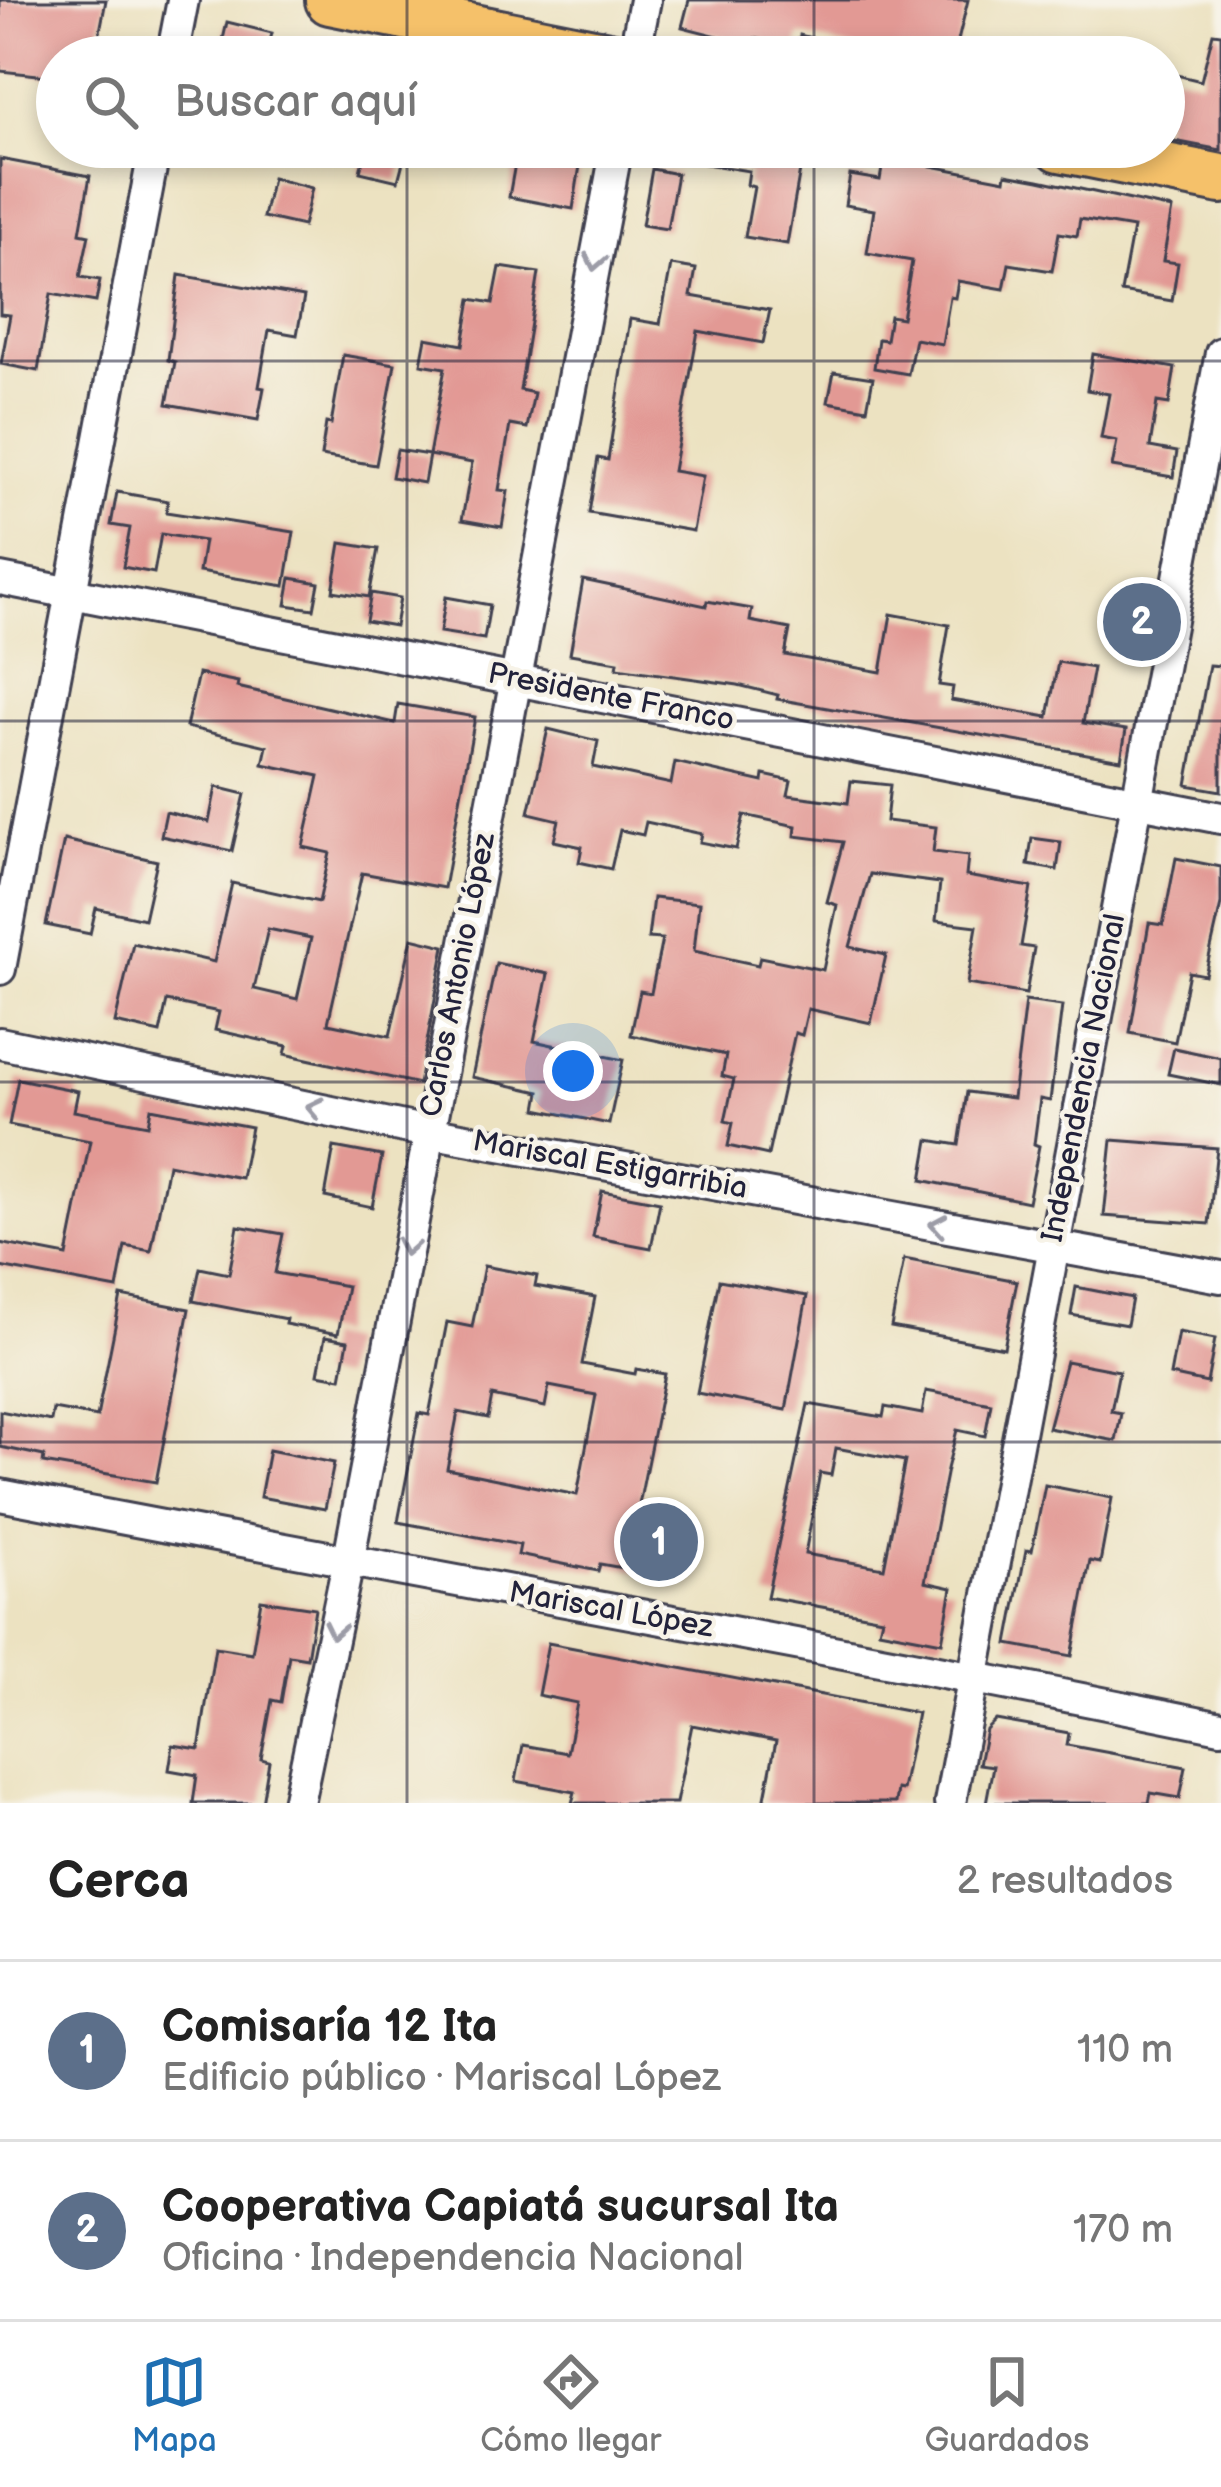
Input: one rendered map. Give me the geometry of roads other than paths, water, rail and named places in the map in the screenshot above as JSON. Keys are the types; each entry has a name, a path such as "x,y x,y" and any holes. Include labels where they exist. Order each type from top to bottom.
{"main road":[{"path":"329,0 508,36"},
{"path":"1166,168 1221,179"}],"street":[{"path":"176,36 183,0"},
{"path":"638,36 645,0"},
{"path":"0,968 151,168"},
{"name":"Carlos Antonio López","path":"298,1803 348,1563 613,168"},
{"name":"Independencia Nacional","path":"950,1803 1221,353"},
{"name":"Presidente Franco","path":"0,579 1221,818"},
{"name":"Mariscal Estigarribia","path":"0,1043 428,1132 1221,1277"},
{"name":"Mariscal López","path":"0,1495 1221,1726"}],"place":[{"name":"Cooperativa Capiatá sucursal Ita","path":"1142,622"},
{"name":"Comisaría 12 Ita","path":"659,1542"}]}
